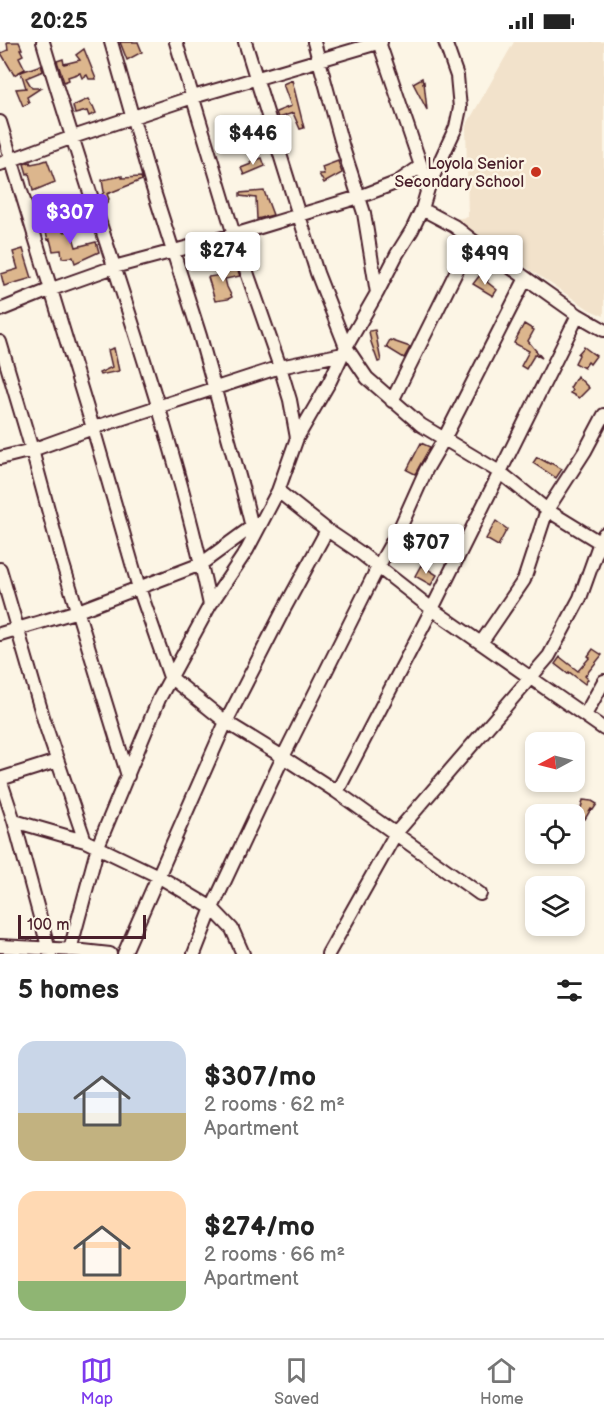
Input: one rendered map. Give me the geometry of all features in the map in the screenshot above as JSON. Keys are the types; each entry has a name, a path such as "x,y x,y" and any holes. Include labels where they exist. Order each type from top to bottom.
{"street":[{"path":"43,42 142,352 201,564 210,605"},
{"path":"111,42 151,182 200,336 252,527"},
{"path":"176,42 234,235 280,367 290,400 297,438"},
{"path":"245,42 317,273 345,350 367,378 421,425 501,473 547,510 603,540 580,598 549,656 396,833 328,954"},
{"path":"314,42 359,197 369,237 377,292"},
{"path":"6,161 193,97 380,42 429,185"},
{"path":"70,950 98,846 159,699 210,605 247,550 278,491 297,438 422,209 429,185 456,127 460,108 457,76 446,42"},
{"path":"0,122 6,161 52,289 139,588 170,677 226,722 337,792 480,894"},
{"path":"0,310 114,267 234,235 359,197 398,182 421,166"},
{"path":"422,209 454,226 578,315 604,330"},
{"path":"393,401 472,240"},
{"path":"194,954 212,908 283,757 378,567 400,528 426,470 526,278"},
{"path":"337,792 501,473 578,315"},
{"path":"0,342 62,561 128,776"},
{"path":"0,458 32,450 214,387 345,350"},
{"path":"481,643 524,580 547,510 585,451 604,415"},
{"path":"278,491 432,609 604,729"},
{"path":"0,634 78,611 201,564 263,519"},
{"path":"124,954 226,722 327,530"},
{"path":"0,568 46,727 85,841"},
{"path":"585,716 604,681"},
{"path":"50,952 0,779 57,761"},
{"path":"14,821 85,841 158,876 212,908 232,929 243,954"},
{"path":"0,946 50,952 70,950 110,954"}],"shaded area":[{"name":"Loyola Senior Secondary School","path":"514,42 604,42 604,316 590,310 454,219 468,217 466,126"}],"building":[{"path":"7,42 19,42 22,49 20,49 23,55 19,57 25,69 14,75 1,53 8,50"},
{"path":"120,42 138,42 142,52 127,60"},
{"path":"84,49 96,79 89,79 87,75 82,78 80,73 68,77 69,80 64,82 57,61 63,59 64,64 80,60 76,55"},
{"path":"41,65 43,71 26,78 32,88 41,88 27,97 29,103 23,106 16,89 26,88 21,72"},
{"path":"422,78 424,82 427,110 413,83"},
{"path":"292,80 304,128 300,129 293,113 278,118 276,112 291,106 283,84"},
{"path":"88,99 96,113 89,116 87,111 75,114 73,106"},
{"path":"262,158 265,166 244,175 241,168"},
{"path":"47,160 55,182 33,191 29,173 27,174 24,164"},
{"path":"338,161 342,173 324,183 319,174 324,174 322,167"},
{"path":"122,176 122,178 141,177 142,180 107,194 109,199 106,204 100,197 104,192 102,180"},
{"path":"264,191 273,215 257,219 256,198 240,196 240,193"},
{"path":"58,227 65,232 71,230 76,247 96,242 99,252 75,263 73,257 62,258 61,250 53,251 46,232"},
{"path":"23,249 32,278 4,286 1,274 18,269 13,252"},
{"path":"235,264 240,276 225,279 232,297 215,301 208,277 222,275 220,268"},
{"path":"480,275 497,290 493,296 473,284"},
{"path":"524,324 534,330 528,341 542,358 535,354 526,369 521,366 529,351 514,343"},
{"path":"375,330 381,361 378,362 369,331"},
{"path":"390,340 410,347 404,358 386,347"},
{"path":"584,347 596,356 584,368 575,363"},
{"path":"114,348 119,371 100,375 99,373 112,367 108,350"},
{"path":"577,376 589,388 579,398 570,393 572,390 570,388"},
{"path":"421,443 430,447 415,474 407,470"},
{"path":"537,457 562,469 556,478 533,463"},
{"path":"496,521 507,529 498,546 486,539"},
{"path":"421,565 437,575 431,585 415,576"},
{"path":"593,649 602,655 585,676 588,679 585,684 555,664 560,657 578,671 590,657 588,656"},
{"path":"583,800 597,804 585,819 585,804 582,804"}],"place":[{"name":"Loyola Senior Secondary School","path":"536,172"}]}
